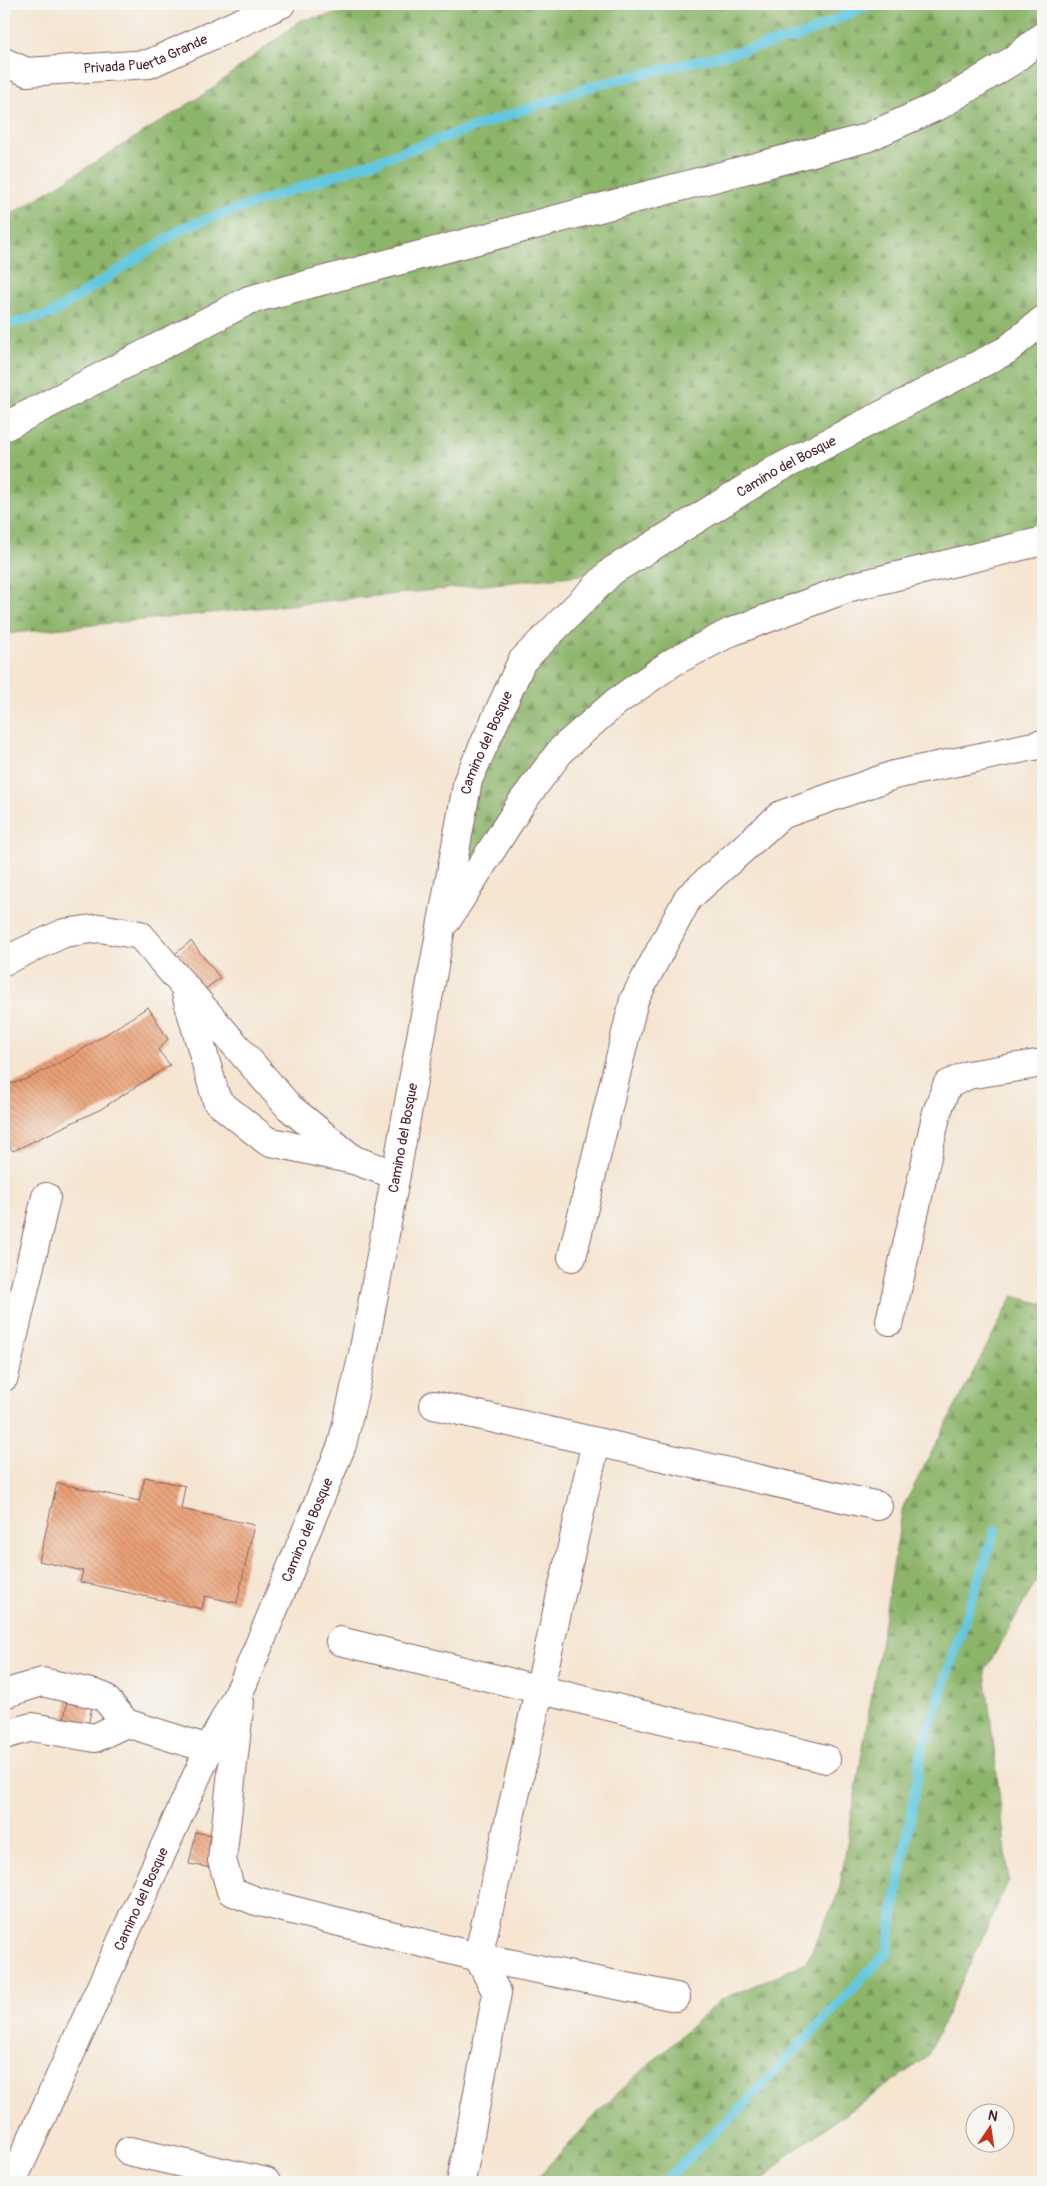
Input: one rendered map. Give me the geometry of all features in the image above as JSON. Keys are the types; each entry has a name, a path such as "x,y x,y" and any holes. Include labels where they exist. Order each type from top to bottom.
{"street":[{"name":"Privada Puerta Grande","path":"4,62 27,72 148,64 281,4"},
{"path":"4,427 249,300 866,138 940,105 1012,61 1043,36"},
{"name":"Camino del Bosque","path":"12,2182 209,1749 242,1686 342,1445 363,1354 468,780 522,661 612,571 774,471 1007,350 1043,320"},
{"path":"440,932 522,802 562,748 616,702 673,662 731,632 852,587 1043,541"},
{"path":"572,1257 634,1000 688,898 781,815 894,775 1043,744"},
{"path":"4,961 64,933 100,928 140,935 289,1107 354,1160"},
{"path":"184,986 217,1101 267,1141 354,1160 396,1175"},
{"path":"890,1321 937,1112 947,1085 968,1075 1043,1062"},
{"path":"4,1377 46,1197"},
{"path":"434,1405 878,1506"},
{"path":"461,2182 497,1993 478,1957 596,1442"},
{"path":"340,1641 826,1759"},
{"path":"4,1694 42,1682 104,1696 126,1722 209,1749"},
{"path":"242,1686 222,1860 231,1891 256,1901 478,1957 676,1997"},
{"path":"4,1735 32,1726 94,1738 126,1722"},
{"path":"129,2151 195,2174 266,2182"}],"green space":[{"path":"394,4 1043,4 1043,541 731,632 562,749 440,932 468,780 522,661 611,572 4,634 4,219 203,95 301,20"},
{"path":"1013,1296 1043,1304 1043,1569 985,1671 1009,1880 927,2057 789,2154 762,2182 533,2182 605,2105 720,2000 806,1963 839,1892 903,1507"}],"building":[{"path":"191,941 220,978 196,996 167,960"},
{"path":"148,1007 168,1039 158,1050 170,1065 101,1109 13,1151 10,1147 4,1149 4,1086 27,1079 69,1058"},
{"path":"145,1477 185,1486 181,1509 254,1525 237,1603 205,1596 202,1609 80,1582 83,1571 39,1561 57,1483 139,1501"},
{"path":"69,1691 94,1697 86,1735 62,1730"},
{"path":"196,1832 224,1838 217,1869 189,1864"}],"waterway":[{"path":"4,325 51,314 185,227 593,86 801,36 870,4"},
{"path":"663,2182 746,2103 887,1952 922,1750 995,1530"}]}
